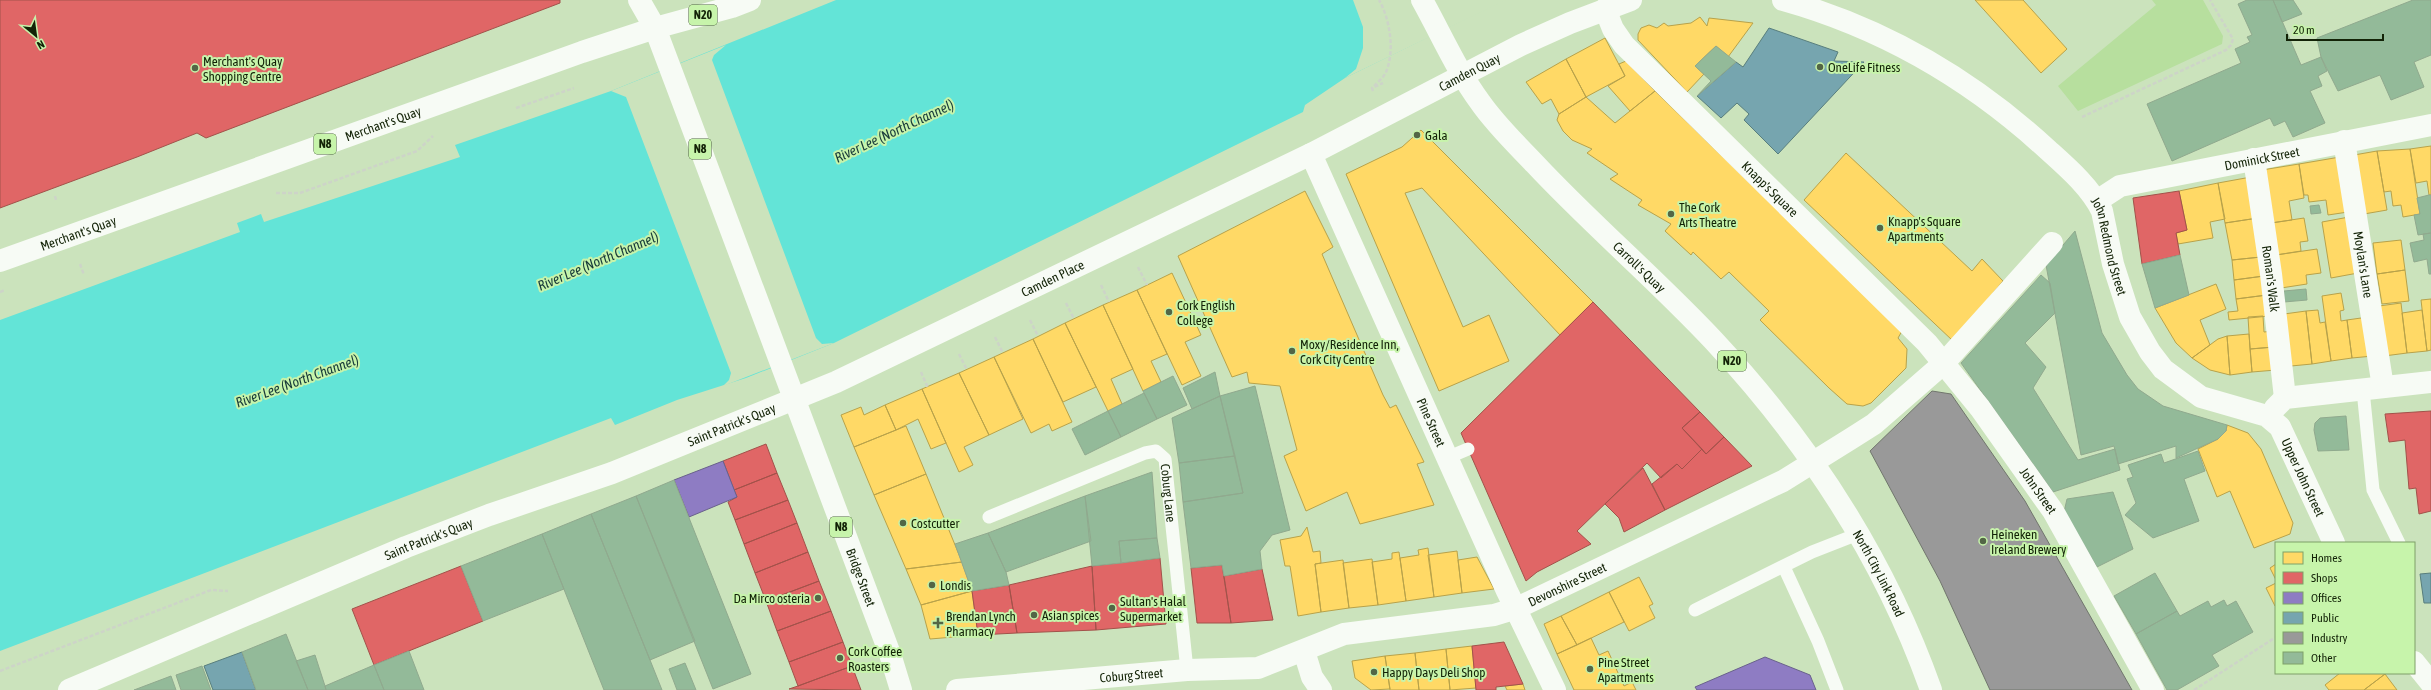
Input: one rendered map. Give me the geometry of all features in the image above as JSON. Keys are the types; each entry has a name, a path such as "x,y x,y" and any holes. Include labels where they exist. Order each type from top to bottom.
{"main road":[{"path":"639,0 655,28"},
{"path":"655,28 657,0"},
{"name":"N20","path":"655,28 732,7 750,0"},
{"name":"N20","path":"1422,0 1462,74"},
{"name":"Camden Quay","path":"1312,154 1462,74 1522,45 1605,9 1631,0"},
{"name":"John Redmond Street","path":"1783,0 1875,32 1959,79 2039,142 2062,162 2097,201 2105,222 2113,264 2130,317 2150,352 2163,369 2201,397 2268,416"},
{"name":"Knapp's Square","path":"1605,9 1613,29 1629,50 1927,343 1944,363"},
{"name":"N8","path":"655,28 782,364 793,399"},
{"name":"Merchant's Quay","path":"0,261 655,28"},
{"name":"Carroll's Quay","path":"1462,74 1480,102 1507,136 1564,196 1714,341 1766,400 1814,463"},
{"name":"Dominick Street","path":"2097,201 2120,186 2431,125"},
{"name":"Moylan's Lane","path":"2344,141 2373,389"},
{"name":"Camden Place","path":"793,399 836,382 1312,154"},
{"name":"Pine Street","path":"1312,154 1458,453 1517,608 1555,690"},
{"name":"Roman's Walk","path":"2254,159 2271,274 2285,398"},
{"name":"Devonshire Street","path":"1304,651 1344,634 1494,615 1517,608 1783,481 1814,463 1874,424 1944,363 2052,243"},
{"name":"John Street","path":"1944,363 1980,408 2053,511 2153,690"},
{"path":"2268,416 2285,398 2431,382"},
{"name":"Saint Patrick's Quay","path":"69,690 406,547 489,515 612,473 793,399"},
{"name":"Bridge Street","path":"793,399 890,654 901,690"},
{"name":"Upper John Street","path":"2268,416 2280,426 2334,542"},
{"name":"North City Link Road","path":"1814,463 1842,505 1897,608 1931,690"},
{"path":"1304,651 1312,677 1321,690"},
{"name":"Coburg Street","path":"957,690 1187,670 1258,668 1304,651"},
{"path":"2415,663 2431,682"}],"lane":[{"path":"2373,389 2373,490 2399,542"},
{"name":"Coburg Lane","path":"989,517 1145,453 1156,451 1165,459 1187,670"},
{"path":"1695,610 1812,552 1858,534"},
{"path":"1784,566 1818,641 1837,690"}],"path":[{"path":"1372,88 1385,74 1390,60 1390,44 1385,10 1379,0"},
{"path":"2082,117 2226,50 2231,45 2233,38 2210,0"},
{"path":"508,110 574,88"},
{"path":"271,195 278,193 300,193 417,152 435,135"},
{"path":"55,196 56,200"},
{"path":"80,264 84,276"},
{"path":"1137,264 1147,284"},
{"path":"1100,282 1109,302"},
{"path":"1064,299 1074,319"},
{"path":"1027,316 1038,336"},
{"path":"992,332 1003,353"},
{"path":"957,349 967,370"},
{"path":"918,366 928,388"},
{"path":"2194,690 2275,638"}],"green space":[{"path":"2152,0 2203,0 2223,36 2222,44 2078,111 2058,86 2156,5"}],"water":[{"name":"River Lee (North Channel)","path":"836,0 1504,0 1345,78 1305,105 1303,112 834,343 746,378 677,400 615,425 611,418 0,651 0,320 240,232 237,223 261,214 264,222 460,157 455,145 611,91"}],"pier":[{"path":"1353,0 1506,0 1345,78 1356,69 1363,48 1363,27"},
{"path":"726,45 714,55 712,60 816,338 822,344 834,343 723,386 729,380 731,373 626,97 611,91"}],"building: Homes":[{"path":"1975,0 2023,0 2067,49 2041,73"},
{"path":"1700,17 1707,26 1709,18 1753,23 1728,57 1716,46 1695,66 1704,74 1687,92 1638,40 1638,34 1641,28 1649,25 1657,28 1664,23 1668,26 1691,23"},
{"path":"1605,38 1625,76 1586,97 1566,59"},
{"path":"1566,59 1586,97 1559,114 1551,99 1542,104 1526,82"},
{"path":"1626,61 1655,91 1630,111 1608,86 1625,76 1619,64"},
{"path":"1655,91 1902,331 1898,338 1907,349 1906,368 1871,403 1863,406 1847,404 1829,388 1760,320 1769,311 1729,272 1721,279 1693,252 1691,255 1665,231 1671,224 1638,205 1642,200 1610,179 1618,174 1587,153 1592,149 1572,140 1563,131 1557,120 1559,114 1586,97 1615,123"},
{"path":"1421,130 1593,302 1560,335 1422,188 1405,193 1463,327 1489,315 1509,361 1439,391 1346,174 1402,147"},
{"path":"2431,146 2431,195 2429,195 2427,181 2416,183 2410,149"},
{"path":"2410,149 2420,214 2403,217 2401,205 2393,206 2391,191 2384,192 2377,151"},
{"path":"2377,151 2387,210 2364,214 2354,155"},
{"name":"Knapp's Square Apartments","path":"1846,153 1972,271 1982,259 2003,281 1953,341 1804,200"},
{"path":"2340,157 2348,212 2328,215 2326,200 2309,202 2308,195 2304,195 2299,164"},
{"path":"2299,164 2304,198 2289,201 2292,220 2271,223 2262,170"},
{"path":"2251,177 2258,218 2225,223 2218,183"},
{"path":"2218,183 2225,219 2210,222 2213,238 2178,244 2176,233 2187,230 2179,191"},
{"name":"Moxy/Residence Inn, Cork City Centre","path":"1305,191 1333,247 1322,254 1383,395 1390,408 1396,405 1424,462 1417,464 1434,505 1360,524 1347,492 1306,511 1284,456 1297,450 1280,386 1249,383 1247,372 1232,377 1178,256"},
{"path":"2349,217 2358,273 2331,278 2322,222"},
{"path":"2258,218 2261,257 2232,260 2225,223"},
{"path":"2304,218 2308,241 2300,242 2301,251 2276,255 2271,223"},
{"path":"2401,240 2405,270 2377,274 2373,243"},
{"path":"2317,249 2321,273 2306,275 2307,284 2281,288 2276,255"},
{"path":"2261,257 2264,276 2234,280 2232,260"},
{"path":"2405,270 2409,301 2382,304 2377,274"},
{"name":"Cork English College","path":"1172,273 1201,335 1185,342 1201,376 1182,385 1137,290"},
{"path":"2264,276 2267,295 2236,299 2234,280"},
{"path":"2216,284 2226,309 2200,320 2210,345 2192,358 2176,343 2155,308"},
{"path":"1137,290 1167,354 1151,361 1161,382 1143,391 1103,305"},
{"path":"2341,293 2344,310 2340,311 2341,321 2347,320 2352,358 2331,361 2322,296"},
{"path":"2267,295 2269,316 2229,320 2228,312 2238,311 2236,299"},
{"path":"2431,299 2431,350 2427,351 2421,300"},
{"path":"2401,303 2407,353 2384,356 2379,306"},
{"path":"1103,305 1133,369 1111,379 1122,404 1108,411 1065,323"},
{"path":"2318,310 2320,323 2325,322 2331,361 2312,364 2306,311"},
{"path":"2422,310 2427,351 2407,353 2402,313"},
{"path":"2306,311 2312,364 2291,366 2284,314"},
{"path":"2263,316 2264,332 2273,331 2274,347 2250,349 2248,317"},
{"path":"2368,317 2373,356 2352,358 2347,320"},
{"path":"1065,323 1096,387 1063,402 1033,339"},
{"path":"2249,334 2252,372 2230,375 2227,336"},
{"path":"2227,336 2230,375 2210,370 2192,358 2218,339"},
{"path":"1033,339 1072,422 1052,431 1049,424 1031,433 994,357"},
{"path":"2274,347 2276,370 2252,372 2250,349"},
{"path":"994,357 1023,419 989,435 959,373"},
{"path":"959,373 989,435 964,447 973,465 959,472 922,389"},
{"path":"922,389 946,443 931,449 918,419 896,430 885,405"},
{"path":"885,405 896,430 854,447 841,415 861,407 864,415"},
{"path":"2227,425 2248,433 2261,449 2293,523 2290,534 2254,548 2230,491 2217,497 2198,449 2218,439 2226,431"},
{"path":"906,426 926,474 874,495 854,447"},
{"path":"926,474 962,562 906,569 874,495"},
{"path":"1307,527 1313,552 1320,551 1321,563 1315,564 1321,612 1298,616 1290,566 1285,566 1280,540 1301,536"},
{"path":"1428,548 1434,597 1406,601 1400,558 1419,555 1418,550"},
{"path":"1457,551 1462,593 1434,597 1428,555"},
{"path":"1399,552 1406,601 1378,605 1372,562 1392,559 1392,553"},
{"path":"1477,557 1494,589 1462,593 1458,560"},
{"path":"1372,559 1378,605 1349,608 1343,563"},
{"path":"1343,560 1349,608 1321,612 1315,564"},
{"path":"962,562 972,591 921,605 906,569"},
{"path":"2275,565 2275,578 2270,568"},
{"path":"1639,577 1653,604 1649,606 1655,618 1629,631 1609,592"},
{"path":"2275,584 2275,606 2266,588"},
{"path":"972,591 978,635 930,639 921,605"},
{"path":"1609,592 1624,622 1577,645 1561,616"},
{"path":"1561,616 1577,645 1557,654 1544,624"},
{"name":"Pine Street Apartments","path":"1591,638 1599,655 1608,651 1624,686 1632,682 1636,690 1574,690 1557,654"},
{"path":"1472,646 1476,688 1450,690 1446,649"},
{"path":"1446,649 1450,690 1419,690 1415,653"},
{"path":"1415,653 1419,690 1390,690 1385,656"},
{"path":"1385,656 1390,689 1371,690 1355,678 1352,661"},
{"path":"2339,674 2385,674 2364,690 2329,690 2325,685"},
{"path":"2385,674 2397,690 2364,690"},
{"path":"1523,684 1525,690 1507,690 1505,686"}],"building: Shops":[{"name":"Merchant's Quay Shopping Centre","path":"0,0 560,0 560,3 206,138 197,133 0,208"},
{"path":"2179,191 2187,230 2176,233 2180,255 2142,264 2133,198"},
{"path":"1593,302 1700,412 1682,428 1702,449 1682,469 1677,464 1661,478 1647,463 1577,531 1591,544 1537,572 1526,581 1461,433"},
{"path":"2431,411 2431,511 2419,514 2416,488 2409,489 2405,440 2389,442 2385,414"},
{"path":"1700,412 1724,437 1706,454 1682,428"},
{"path":"1724,437 1752,466 1665,510 1652,484 1677,464 1682,469 1702,449 1706,454"},
{"path":"766,444 777,473 734,490 723,461"},
{"path":"1643,468 1665,510 1624,532 1619,518 1605,504"},
{"path":"777,473 788,500 735,520 728,502 737,497 734,490"},
{"path":"788,500 797,523 744,544 735,520"},
{"path":"797,523 808,552 755,573 744,544"},
{"path":"808,552 819,581 766,601 755,573"},
{"path":"1160,558 1166,624 1096,630 1092,566"},
{"path":"1222,565 1231,623 1197,623 1191,568"},
{"path":"461,566 483,621 374,665 352,609"},
{"path":"1092,566 1096,630 1017,633 1009,585"},
{"path":"1262,569 1273,620 1231,623 1224,576"},
{"path":"819,581 831,611 777,631 766,601"},
{"path":"1009,585 1017,633 978,635 972,591"},
{"path":"831,611 843,642 789,662 777,631"},
{"path":"843,642 852,666 798,686 789,662"},
{"path":"1504,642 1523,684 1496,687 1496,690 1476,690 1472,646"},
{"path":"852,666 861,690 789,689 798,686"}],"building: Offices":[{"path":"723,461 737,497 689,517 674,480"},
{"path":"1765,657 1810,675 1816,690 1697,690 1695,687"}],"building: Public":[{"path":"1769,28 1838,52 1834,61 1864,62 1778,154 1744,120 1749,114 1737,103 1721,118 1697,96 1736,62 1743,67"},
{"path":"2431,573 2431,603 2424,603 2420,574"},
{"path":"242,652 256,690 213,690 204,666"}],"building: Industry":[{"name":"Heineken Ireland Brewery","path":"1932,391 1951,394 2025,501 2132,690 1990,690 1940,581 1870,451"}],"building: Other":[{"path":"2247,0 2273,0 2301,65 2321,57 2327,71 2318,76 2322,86 2310,91 2325,123 2293,137 2285,121 2274,126 2270,118 2172,161 2147,104 2241,63 2235,49 2250,42 2247,37 2252,35 2238,4"},
{"path":"2273,0 2293,0 2302,14 2282,22"},
{"path":"2413,0 2431,0 2431,55 2414,62 2424,87 2391,100 2380,75 2338,91 2321,57 2317,38"},
{"path":"1716,46 1736,62 1697,96 1711,81 1695,66"},
{"path":"2431,195 2431,233 2418,235 2414,215 2420,214 2417,198"},
{"path":"2319,205 2321,213 2311,214 2310,206"},
{"path":"2075,231 2102,333 2127,375 2138,389 2163,406 2227,425 2226,431 2218,439 2176,458 2176,446 2118,464 2114,446 2081,455 2046,265"},
{"path":"2431,233 2431,274 2429,274 2427,259 2414,262 2410,243 2424,240 2423,234"},
{"path":"2180,255 2189,295 2155,308 2142,264"},
{"path":"2041,275 2050,283 2055,313 2025,343 2046,367 2033,388 2078,460 2115,449 2120,470 2053,492 1961,363"},
{"path":"2306,289 2307,300 2284,302 2284,291"},
{"path":"1215,372 1220,396 1192,409 1183,388"},
{"path":"1173,376 1187,405 1157,419 1143,391"},
{"path":"1255,386 1290,530 1272,535 1260,551 1262,569 1224,576 1222,565 1191,568 1183,502 1243,493 1220,396"},
{"path":"1144,393 1157,419 1121,437 1108,411"},
{"path":"1220,396 1235,456 1179,463 1172,418"},
{"path":"1108,411 1121,437 1085,455 1072,429"},
{"path":"2346,416 2349,450 2318,451 2314,430 2315,423 2320,418"},
{"path":"2198,451 2205,471 2184,479 2199,521 2153,538 2125,515 2136,503 2127,479 2133,477 2128,465 2161,454 2164,463"},
{"path":"1235,456 1243,493 1183,502 1179,463"},
{"path":"1152,472 1157,538 1119,541 1121,563 1092,566 1085,496"},
{"path":"674,480 751,674 713,689 636,496"},
{"path":"2113,492 2133,549 2097,567 2064,512 2067,499"},
{"path":"636,496 695,641 650,660 591,514"},
{"path":"1085,496 1091,541 1006,572 988,533"},
{"path":"591,514 662,690 604,690 542,534"},
{"path":"988,533 1006,572 1009,585 972,591 955,544"},
{"path":"542,534 564,589 483,621 461,566"},
{"path":"1157,538 1160,558 1121,563 1119,541"},
{"path":"2155,573 2177,611 2136,634 2114,596"},
{"path":"2224,600 2227,606 2236,601 2253,632 2212,655 2219,666 2177,690 2167,690 2136,634 2177,611 2180,616 2208,601 2211,607"},
{"path":"286,634 308,690 256,690 242,652"},
{"path":"409,651 424,690 384,690 374,665"},
{"path":"315,655 326,690 308,690 296,661"},
{"path":"685,663 696,690 677,690 669,669"},
{"path":"374,665 384,690 326,690 325,686"},
{"path":"202,666 211,690 181,690 176,675"},
{"path":"171,676 176,690 134,690"}],"place":[{"name":"OneLife Fitness","path":"1820,67"},
{"name":"Merchant's Quay Shopping Centre","path":"195,68"},
{"name":"Gala","path":"1417,135"},
{"name":"The Cork Arts Theatre","path":"1671,214"},
{"name":"Knapp's Square Apartments","path":"1880,228"},
{"name":"Cork English College","path":"1169,312"},
{"name":"Moxy/Residence Inn, Cork City Centre","path":"1292,351"},
{"name":"Costcutter","path":"903,523"},
{"name":"Heineken Ireland Brewery","path":"1983,541"},
{"name":"Londis","path":"932,585"},
{"name":"Da Mirco osteria","path":"818,598"},
{"name":"Sultan's Halal Supermarket","path":"1112,608"},
{"name":"Asian spices","path":"1034,615"},
{"name":"Brendan Lynch Pharmacy","path":"938,623"},
{"name":"Cork Coffee Roasters","path":"840,658"},
{"name":"Pine Street Apartments","path":"1590,669"},
{"name":"Happy Days Deli Shop","path":"1374,672"}]}
